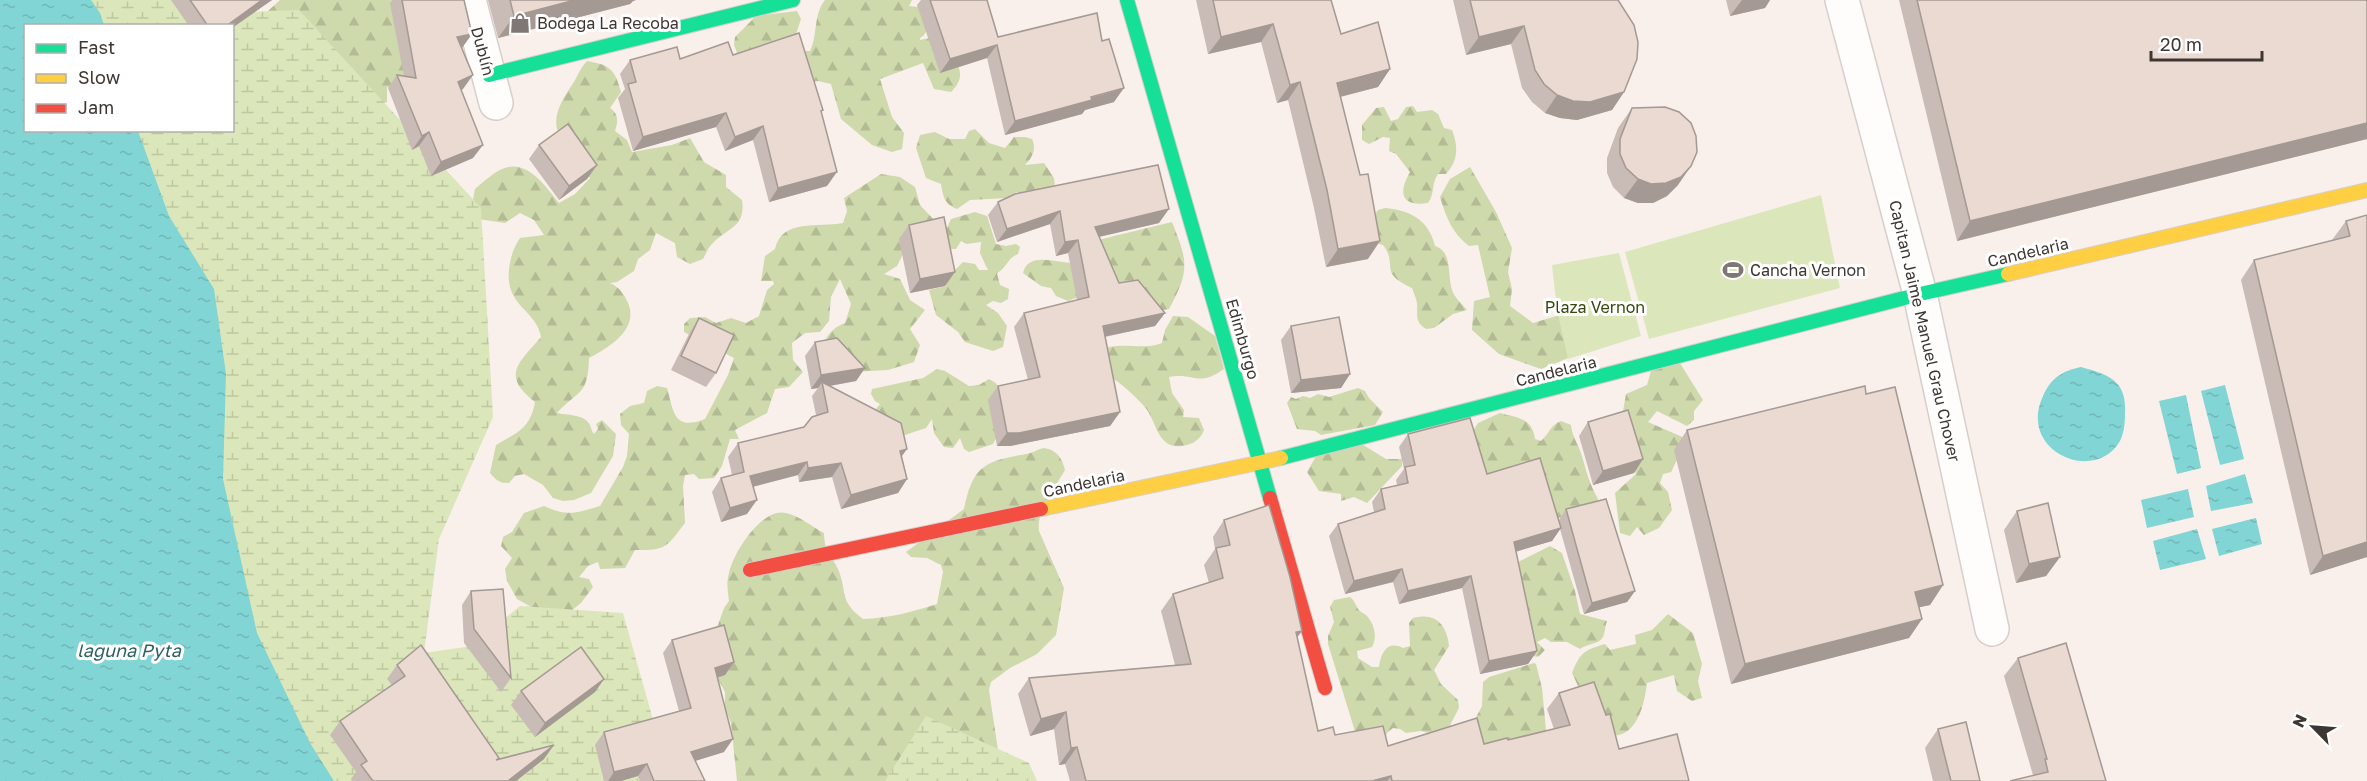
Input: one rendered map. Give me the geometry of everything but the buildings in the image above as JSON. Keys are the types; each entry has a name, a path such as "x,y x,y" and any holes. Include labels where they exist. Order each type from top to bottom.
{"street":[{"name":"Dublín","path":"469,0 493,89"},
{"path":"493,89 793,0"},
{"name":"Edimburgo","path":"1128,0 1325,688"},
{"name":"Capitan Jaime Manuel Grau Chover","path":"1842,0 1920,294 1992,628"},
{"name":"Candelaria","path":"750,570 1262,463 1920,294 2367,190"}],"green space":[{"path":"0,0 195,0 190,14 299,10 481,208 493,417 439,539 424,653 472,646 520,606 623,613 663,755 698,781 0,781"},
{"path":"280,0 397,0 430,57 395,88 387,87 387,102 362,115 234,130 234,42"},
{"path":"825,0 912,0 909,6 918,7 927,27 920,40 929,38 950,55 959,68 958,84 951,92 934,89 923,63 880,79 892,117 904,133 902,149 892,152 872,145 841,119 831,84 818,81 803,84 737,53 734,45 735,37 756,16 797,11 801,19 794,40 802,51 810,51 819,12"},
{"path":"587,61 601,64 614,73 621,92 610,108 617,118 615,131 627,140 632,152 672,145 690,138 704,162 726,175 726,187 742,200 743,209 735,226 711,245 703,259 690,264 677,257 675,243 656,233 650,250 638,259 634,271 617,282 610,283 623,293 628,303 630,321 613,343 589,358 584,386 557,413 588,421 594,434 598,429 596,424 602,420 616,434 613,456 591,493 574,500 563,501 553,498 543,485 524,474 515,476 509,483 498,481 490,473 496,445 522,429 533,411 535,402 518,384 516,377 520,362 541,337 533,320 512,292 509,269 520,238 544,235 534,220 520,213 505,223 478,219 471,210 475,189 502,169 520,167 528,171 542,182 559,203 575,194 590,178 564,144 556,125 562,101"},
{"path":"1413,106 1417,112 1432,110 1438,114 1444,128 1452,130 1456,153 1450,169 1446,174 1438,174 1434,181 1432,196 1428,203 1419,204 1412,203 1404,197 1404,186 1410,172 1396,154 1389,151 1390,138 1383,137 1369,144 1362,140 1362,125 1376,108 1384,107 1391,121 1398,119 1406,107"},
{"path":"975,129 989,143 1005,148 1014,137 1032,139 1033,153 1025,165 1044,163 1054,178 1056,196 1022,200 1017,192 1007,198 970,200 957,209 949,205 941,184 926,178 916,148 920,135 935,132 949,139 965,139 969,131"},
{"path":"1470,167 1496,212 1512,248 1508,272 1512,289 1510,306 1533,323 1563,314 1581,353 1541,369 1499,354 1472,330 1474,301 1490,297 1478,245 1469,246 1458,236 1447,218 1440,197 1450,179"},
{"path":"881,174 900,177 915,187 920,205 936,222 907,246 897,266 884,274 900,279 910,300 925,310 910,329 920,345 914,362 888,370 851,372 821,349 830,333 845,323 851,304 840,279 831,297 829,321 820,332 805,333 792,343 793,360 803,372 789,387 775,389 767,413 735,430 739,439 730,439 722,466 714,478 699,479 694,474 685,475 683,486 685,523 670,542 660,548 635,550 625,568 600,569 598,562 588,566 579,577 589,579 593,587 581,603 571,611 537,610 517,599 507,581 505,569 512,558 501,546 503,537 512,532 524,513 544,506 560,512 572,513 600,506 627,456 629,434 621,425 620,414 630,406 644,403 647,391 657,386 667,388 674,412 681,421 687,423 705,419 728,375 734,358 684,332 684,324 690,318 705,317 716,323 731,318 746,323 759,316 767,290 774,284 773,281 761,281 765,256 775,249 779,239 793,228 843,223 847,211 844,198"},
{"name":"Cancha Vernon","path":"1821,195 1840,288 1649,339 1625,252"},
{"path":"1385,208 1410,214 1428,229 1435,246 1445,253 1447,258 1453,293 1467,310 1453,314 1434,328 1426,329 1420,323 1417,318 1417,303 1412,288 1395,277 1383,245 1375,243 1365,228 1378,210"},
{"path":"975,212 987,216 996,244 1006,246 1016,244 1020,247 1018,254 997,273 1000,285 1009,289 1008,299 1001,303 993,301 986,305 998,313 1007,326 1003,347 993,351 965,342 958,332 936,315 929,290 946,286 945,274 956,269 963,262 975,264 979,270 988,270 980,253 981,242 967,244 961,241 956,249 949,249 942,239 951,219"},
{"path":"1172,222 1184,257 1184,266 1181,285 1169,309 1153,312 1086,294 1068,301 1056,296 1051,288 1041,286 1023,273 1031,262 1045,260 1076,263 1098,240"},
{"name":"Plaza Vernon","path":"1619,253 1641,336 1568,359 1557,310 1552,265"},
{"path":"1173,316 1188,317 1215,336 1224,369 1202,379 1185,376 1169,377 1172,393 1184,410 1183,417 1199,418 1204,430 1195,441 1177,446 1163,440 1149,412 1135,396 1104,373 1100,358 1109,347 1149,346 1162,343 1165,330"},
{"path":"1655,357 1678,360 1703,400 1694,411 1694,420 1687,426 1657,411 1648,422 1687,439 1671,472 1663,474 1660,483 1668,492 1672,510 1659,528 1644,535 1637,527 1630,536 1620,533 1615,493 1636,474 1621,423 1626,394 1647,385"},
{"path":"937,369 945,371 969,386 979,385 989,379 996,383 1000,389 1002,405 993,444 969,452 964,449 960,438 953,448 944,447 934,433 932,419 926,428 902,436 871,415 880,404 871,394 872,389 923,378"},
{"path":"1358,388 1365,391 1383,412 1375,425 1321,435 1315,431 1297,429 1287,403 1291,397 1310,398 1318,394 1329,397"},
{"path":"1500,413 1527,422 1531,426 1535,439 1541,441 1558,422 1571,425 1598,499 1591,511 1558,518 1487,477 1471,434 1478,423"},
{"path":"1355,440 1386,459 1402,459 1402,466 1367,503 1354,497 1341,501 1341,494 1319,491 1307,472 1319,451"},
{"path":"1044,448 1058,455 1065,470 1043,507 1039,523 1039,531 1064,588 1056,635 1037,654 1010,668 991,682 989,690 999,757 1000,781 737,781 731,723 725,708 725,692 713,670 713,639 724,608 729,601 728,580 732,564 742,544 758,524 777,513 786,513 824,533 827,550 838,569 847,601 863,619 919,610 937,604 943,572 941,565 927,558 911,557 906,552 964,509 972,483 983,468 1000,459"},
{"path":"1550,546 1562,553 1580,614 1607,621 1604,635 1599,641 1580,649 1567,642 1551,642 1545,638 1537,642 1545,650 1538,657 1529,655 1512,565"},
{"path":"1350,597 1359,610 1369,618 1373,626 1375,639 1372,647 1357,651 1358,658 1372,667 1379,667 1383,653 1389,647 1410,646 1409,623 1413,618 1434,618 1443,626 1449,646 1434,670 1441,684 1458,700 1459,708 1449,727 1436,735 1421,731 1406,733 1393,728 1387,733 1383,747 1358,741 1328,644 1328,636 1334,622 1330,607 1334,600"},
{"path":"1668,614 1693,633 1702,664 1698,681 1702,698 1692,701 1677,691 1674,675 1647,683 1640,712 1633,725 1622,734 1608,736 1585,701 1572,673 1575,666 1584,653 1598,646 1605,644 1610,650 1636,644 1635,635 1652,630"},
{"path":"1534,663 1542,688 1549,740 1532,769 1466,736 1482,706 1483,682 1489,677"},
{"path":"926,716 1029,763 1037,781 885,781"}],"water":[{"name":"laguna Pyta","path":"0,0 91,0 100,13 104,24 24,24 24,132 138,132 169,216 214,289 226,374 223,479 257,633 310,743 334,781 0,781"},
{"path":"2081,367 2115,381 2120,387 2125,403 2120,441 2108,454 2094,460 2078,461 2062,456 2049,446 2041,432 2038,416 2043,396 2054,380 2063,373"},
{"path":"2225,385 2244,459 2220,465 2201,391"},
{"path":"2186,395 2201,468 2177,474 2159,401"},
{"path":"2245,474 2253,503 2211,511 2206,486"},
{"path":"2188,489 2194,517 2147,528 2141,500"},
{"path":"2256,518 2262,544 2219,556 2212,529"},
{"path":"2197,529 2206,559 2160,570 2153,541"}],"traffic: fast":[{"path":"489,75 793,0"},
{"path":"1127,0 1270,498"},
{"path":"1281,458 1920,294 2008,274"}],"traffic: slow":[{"path":"2008,274 2367,190"},
{"path":"1041,509 1281,458"}],"traffic: jam":[{"path":"1270,498 1325,688"},
{"path":"750,570 1041,509"}],"place":[{"name":"Bodega La Recoba","path":"520,23"},
{"name":"Cancha Vernon","path":"1733,270"}]}
